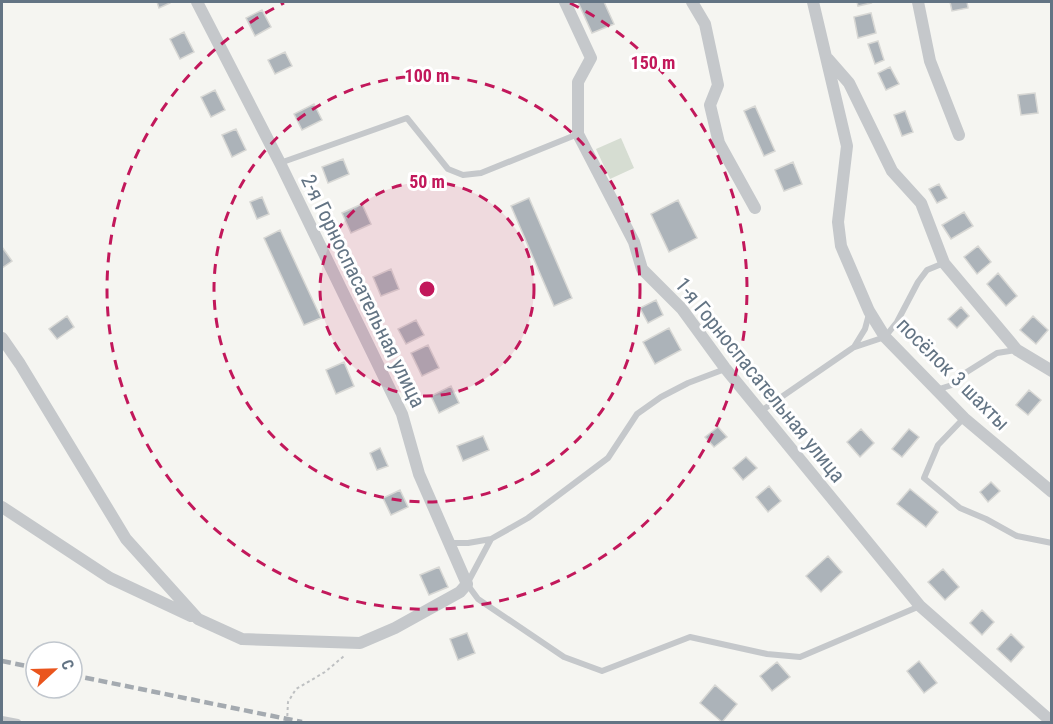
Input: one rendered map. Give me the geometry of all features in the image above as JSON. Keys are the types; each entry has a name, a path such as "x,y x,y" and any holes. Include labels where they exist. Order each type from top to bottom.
{"street":[{"name":"2-я Горноспасательная улица","path":"197,2 280,163 402,414 419,474 467,584"},
{"name":"1-я Горноспасательная улица","path":"565,2 591,58 579,82 578,134 634,242 642,269 682,309 725,368 920,606 1052,722"},
{"path":"692,2 705,24 718,85 710,105 719,143 755,208"},
{"name":"посёлок 3 шахты","path":"813,2 848,146 838,222 841,246 869,311 885,337 964,418 1052,492"},
{"path":"918,2 930,61 959,135"},
{"name":"посёлок 3 шахты","path":"825,56 849,83 892,171 921,203 944,263 1017,350 1052,370"},
{"path":"2,338 126,539 198,619"},
{"path":"2,507 110,578 243,639 360,643 395,628 459,592 467,584"}],"lane":[{"path":"280,163 407,118 448,169 463,174 481,173 578,134"},
{"path":"761,411 854,347 885,337 897,322 927,270 944,263"},
{"path":"854,347 865,329 869,311"},
{"path":"936,390 952,385 962,375 997,353 1017,350"},
{"path":"451,543 491,539 528,518 608,458 638,414 645,408 688,383 725,368"},
{"path":"964,418 938,445 924,478 960,508 1017,536 1052,543"},
{"path":"491,539 467,584 478,599 564,657 602,671 690,637 767,654 800,657 920,606"},
{"path":"2,719 18,723"}],"path":[{"path":"287,723 288,702 296,688 325,672 360,643"}],"shaded area":[{"path":"621,138 634,168 610,179 596,149"}],"building":[{"path":"157,2 170,2 170,3 159,8"},
{"path":"578,2 604,2 614,24 592,33"},
{"path":"857,2 870,2 871,3 858,6"},
{"path":"950,2 967,2 968,8 952,11"},
{"path":"262,10 271,27 255,36 246,18"},
{"path":"871,13 876,33 858,38 854,17"},
{"path":"184,32 194,52 180,59 170,39"},
{"path":"878,41 884,60 875,64 868,44"},
{"path":"285,52 292,66 275,74 268,60"},
{"path":"890,67 899,84 886,90 878,73"},
{"path":"215,90 225,110 211,117 201,97"},
{"path":"1035,93 1038,113 1021,115 1018,95"},
{"path":"314,104 322,120 302,130 294,114"},
{"path":"755,106 775,151 764,156 744,111"},
{"path":"905,111 913,132 902,136 894,115"},
{"path":"236,129 246,150 232,157 222,135"},
{"path":"343,159 349,174 328,183 322,167"},
{"path":"793,162 802,184 784,191 775,170"},
{"path":"939,184 947,198 937,203 929,189"},
{"path":"262,197 269,214 257,219 250,202"},
{"path":"529,198 572,298 554,306 511,206"},
{"path":"678,200 697,238 669,252 651,214"},
{"path":"362,204 371,224 351,233 342,213"},
{"path":"964,212 973,226 951,239 942,225"},
{"path":"280,230 321,318 304,325 264,238"},
{"path":"978,246 991,262 977,274 964,257"},
{"path":"2,247 12,261 2,268"},
{"path":"391,269 399,289 381,296 373,277"},
{"path":"998,273 1017,296 1006,306 987,284"},
{"path":"656,300 663,315 648,323 640,308"},
{"path":"961,307 969,316 957,328 948,319"},
{"path":"67,316 74,327 57,339 49,329"},
{"path":"1033,316 1048,330 1036,344 1020,330"},
{"path":"416,320 424,335 406,344 398,329"},
{"path":"669,328 681,350 655,364 643,342"},
{"path":"428,345 439,368 422,376 411,353"},
{"path":"344,362 354,386 336,394 326,370"},
{"path":"451,386 459,403 439,413 431,396"},
{"path":"1029,390 1041,400 1028,415 1016,405"},
{"path":"718,427 727,437 714,447 705,437"},
{"path":"861,429 874,443 860,457 847,442"},
{"path":"909,429 919,437 902,457 892,449"},
{"path":"483,436 489,450 463,461 457,446"},
{"path":"380,448 388,466 377,470 370,453"},
{"path":"746,457 757,468 743,480 733,468"},
{"path":"991,482 1000,491 988,502 980,492"},
{"path":"769,486 781,501 768,512 756,497"},
{"path":"910,489 938,512 926,527 897,504"},
{"path":"400,490 408,507 391,515 383,498"},
{"path":"828,556 842,572 821,592 806,576"},
{"path":"439,567 448,587 429,595 420,575"},
{"path":"943,569 959,587 945,600 928,582"},
{"path":"982,610 994,622 982,635 970,623"},
{"path":"467,633 475,653 458,660 450,639"},
{"path":"1011,634 1024,647 1011,662 997,649"},
{"path":"919,661 937,683 924,693 907,671"},
{"path":"777,662 790,677 772,691 760,676"},
{"path":"715,685 737,704 722,722 700,703"}],"railway":[{"path":"2,661 24,666"},
{"path":"84,677 302,722"}]}
